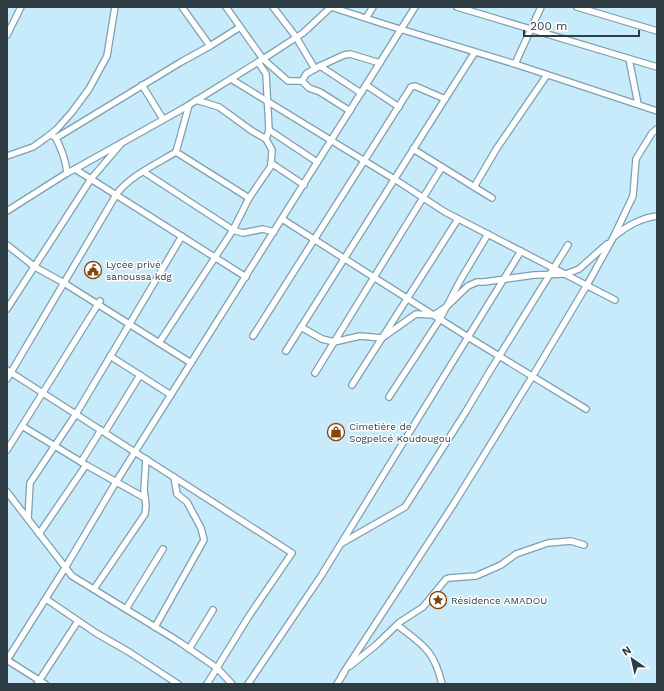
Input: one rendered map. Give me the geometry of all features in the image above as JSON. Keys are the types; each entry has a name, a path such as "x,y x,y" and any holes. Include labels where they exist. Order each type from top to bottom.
{"street":[{"path":"7,35 21,7"},
{"path":"7,156 34,146 50,134 72,112 89,89 107,56 115,7"},
{"path":"182,7 210,46"},
{"path":"226,7 261,61 266,74 269,130 266,139"},
{"path":"273,7 318,68 361,93"},
{"path":"7,212 67,173 189,105 261,61 303,33 331,7 401,30 516,64 657,110"},
{"path":"366,18 373,7"},
{"path":"78,621 40,683 7,660 65,568 116,482 415,7"},
{"path":"457,7 657,68"},
{"path":"516,64 541,7"},
{"path":"577,7 657,31"},
{"path":"56,138 240,27"},
{"path":"286,351 475,52"},
{"path":"302,81 306,74 344,55 350,54 380,64"},
{"path":"629,59 638,104"},
{"path":"261,61 288,81 302,81 309,88 320,92 350,111"},
{"path":"474,187 497,148 547,75"},
{"path":"231,79 458,219 615,300"},
{"path":"366,85 399,107"},
{"path":"142,86 163,119"},
{"path":"253,336 412,86 444,99"},
{"path":"159,343 233,230 249,198 271,166 272,150 266,139 252,131 219,107 196,100"},
{"path":"7,379 9,371 64,283 116,195 130,180 176,152 189,105"},
{"path":"337,684 455,502 587,285 613,238 633,196 636,159 645,143 657,129"},
{"path":"269,130 318,162"},
{"path":"50,134 56,138 67,166 67,173"},
{"path":"7,309 91,179 124,141"},
{"path":"413,149 492,198"},
{"path":"176,152 249,198"},
{"path":"271,163 304,185"},
{"path":"315,373 442,167"},
{"path":"75,169 246,277"},
{"path":"144,172 233,230 243,233 263,229 274,232"},
{"path":"301,327 322,339 334,342 360,336 382,338 416,314 434,315 446,307 468,286 477,282 534,275 566,274 579,269 618,233 646,217 657,216"},
{"path":"282,218 468,337 586,409"},
{"path":"352,385 458,219"},
{"path":"389,397 440,319 461,279 488,234"},
{"path":"28,519 30,483 76,414 128,324 182,236"},
{"path":"7,245 35,267 99,303 128,324 191,364"},
{"path":"342,543 405,507 465,413 568,245"},
{"path":"248,684 342,543 521,251"},
{"path":"7,450 99,303"},
{"path":"110,356 172,395"},
{"path":"9,371 42,394 103,431 292,553 249,616 207,684"},
{"path":"39,534 103,431 140,375"},
{"path":"22,426 145,498"},
{"path":"94,589 145,514 146,506 144,490 146,459"},
{"path":"155,626 204,540 201,528 187,502 177,494 174,477"},
{"path":"7,492 72,576 155,626 217,668 232,684"},
{"path":"342,675 353,664 376,646 397,625 423,607 442,584 449,578 476,576 501,565 516,554 548,542 571,541 584,545"},
{"path":"126,608 163,549"},
{"path":"46,599 178,684"},
{"path":"189,649 213,610"},
{"path":"397,625 424,646 434,658 439,670 442,684"},
{"path":"166,684 170,678"}],"place":[{"name":"Lycée privé sanoussa kdg","path":"93,270"},
{"name":"Cimetière de Sogpelcé Koudougou","path":"336,432"},
{"name":"Résidence AMADOU","path":"438,600"}]}
